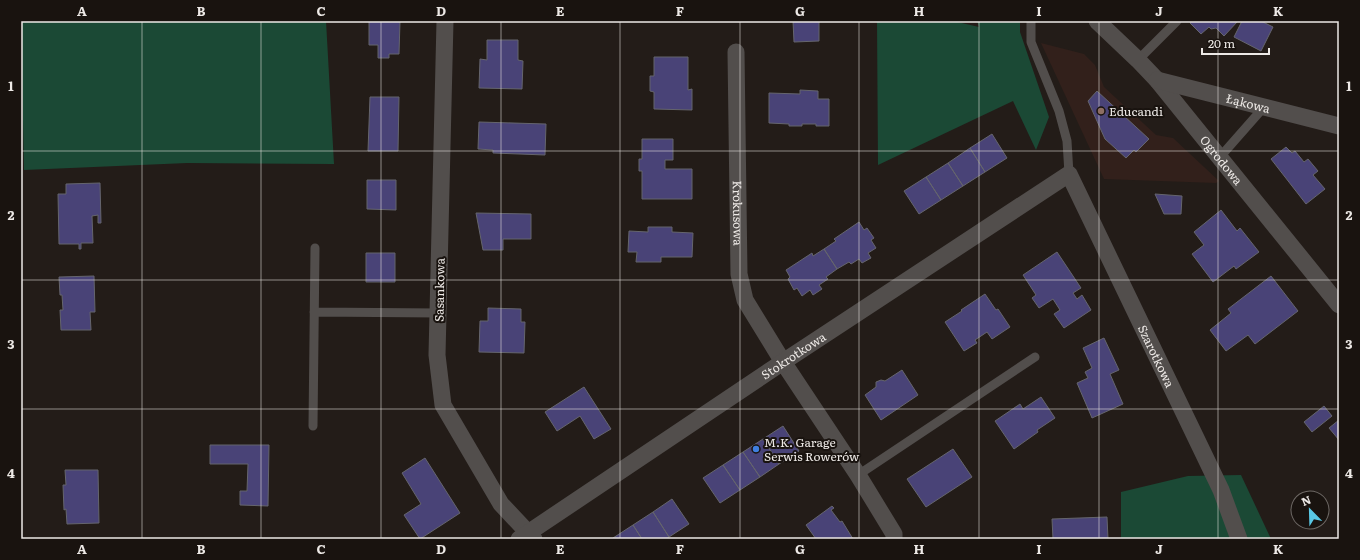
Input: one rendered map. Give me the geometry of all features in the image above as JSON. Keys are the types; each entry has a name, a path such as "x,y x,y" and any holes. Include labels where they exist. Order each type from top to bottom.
{"street":[{"name":"Sasankowa","path":"445,21 437,355 442,405 501,504 527,537"},
{"name":"Ogrodowa","path":"1097,21 1157,80 1339,305"},
{"name":"Krokusowa","path":"736,52 739,274 744,300 858,475 894,534 894,539"},
{"name":"Łąkowa","path":"1157,80 1339,126"},
{"name":"Stokrotkowa","path":"527,537 783,362 1069,174"},
{"name":"Szarotkowa","path":"1069,174 1221,490 1238,539"}],"lane":[{"path":"1031,21 1031,42 1058,111 1067,141 1069,174"},
{"path":"1138,60 1177,21"},
{"path":"1220,157 1264,107"},
{"path":"313,426 315,248"},
{"path":"314,312 438,312"},
{"path":"858,475 1035,357"}],"shaded area":[{"name":"Educandi","path":"1041,43 1084,54 1095,65 1104,87 1156,135 1173,138 1219,181 1216,183 1104,179"}],"green space":[{"path":"21,21 326,21 334,164 187,163 24,170"},
{"path":"877,21 953,21 979,27 977,21 1020,21 1020,32 1049,117 1036,150 1013,101 878,165"},
{"path":"1241,475 1271,539 1121,539 1121,492 1188,476"}],"building":[{"path":"369,21 400,21 399,54 389,54 389,58 378,58 378,45 369,45"},
{"path":"793,21 819,21 819,41 794,42"},
{"path":"1191,21 1238,21 1224,36 1216,28 1211,29 1209,27 1201,34 1190,23"},
{"path":"1242,21 1261,21 1273,27 1261,51 1234,37"},
{"path":"487,40 518,40 518,60 523,61 522,89 479,88 480,59 487,60"},
{"path":"654,57 688,57 688,90 692,89 692,110 654,109 654,92 650,91 650,76 654,76"},
{"path":"800,90 818,91 818,99 829,99 829,126 802,124 802,126 789,126 789,124 769,123 769,93 800,94"},
{"path":"1097,91 1149,139 1136,152 1134,150 1126,158 1105,139 1088,101"},
{"path":"370,97 399,97 398,151 368,151"},
{"path":"479,122 546,124 545,155 493,153 493,150 478,149"},
{"path":"992,134 1007,158 985,172 970,148"},
{"path":"642,139 673,139 673,160 665,160 665,169 692,169 692,199 642,199 642,171 639,171 639,159 642,159"},
{"path":"1286,147 1292,153 1295,151 1304,162 1308,159 1318,171 1313,175 1325,189 1306,204 1271,159"},
{"path":"970,148 985,172 963,186 948,163"},
{"path":"948,163 963,186 941,200 926,177"},
{"path":"926,177 941,200 919,214 904,191"},
{"path":"367,180 396,180 396,210 367,209"},
{"path":"100,183 101,223 98,223 98,215 92,216 93,243 81,243 81,249 79,249 79,244 59,244 58,194 66,194 66,184"},
{"path":"1155,194 1182,196 1181,214 1164,214"},
{"path":"1221,210 1237,231 1240,228 1259,252 1236,269 1234,266 1213,282 1192,254 1204,245 1194,232"},
{"path":"476,213 531,214 531,239 503,239 503,250 483,250"},
{"path":"859,222 864,230 867,228 874,238 871,240 876,248 868,253 871,258 862,263 859,259 851,264 849,262 837,269 824,249 836,241 834,239"},
{"path":"648,227 672,227 672,232 693,233 692,257 661,257 661,262 636,262 637,252 628,252 629,231 648,232"},
{"path":"824,249 837,269 826,277 828,279 819,285 822,289 813,295 810,290 802,296 797,288 794,290 788,279 790,277 786,270 812,253 813,256"},
{"path":"1057,252 1081,288 1073,293 1077,299 1082,295 1091,310 1064,328 1054,314 1060,310 1053,299 1039,308 1032,298 1036,295 1023,275"},
{"path":"366,253 395,253 395,282 366,282"},
{"path":"94,276 95,312 90,312 91,330 61,330 60,310 63,310 59,277"},
{"path":"1271,276 1298,311 1255,344 1248,335 1226,351 1210,330 1231,313 1228,309"},
{"path":"985,294 996,310 998,309 1010,327 992,339 987,332 975,340 977,343 964,351 945,322"},
{"path":"488,308 521,309 521,322 525,322 524,353 479,352 480,321 488,321"},
{"path":"1104,338 1119,370 1110,374 1123,404 1092,418 1077,383 1088,378 1085,372 1092,368 1083,348"},
{"path":"902,370 918,395 881,420 865,395 876,387 876,382 881,380 885,381"},
{"path":"584,387 611,429 594,439 580,416 557,431 545,412"},
{"path":"1041,397 1055,418 1037,430 1038,432 1014,449 995,421 1020,404 1023,409"},
{"path":"1324,406 1332,416 1312,432 1304,422"},
{"path":"1339,420 1339,440 1329,428"},
{"path":"783,426 799,451 779,464 763,439"},
{"path":"763,439 779,464 760,477 743,452"},
{"path":"210,445 269,445 268,506 240,505 240,491 247,491 248,464 210,464"},
{"path":"953,449 972,477 926,507 907,479"},
{"path":"743,452 760,477 740,490 723,465"},
{"path":"425,458 460,513 420,539 404,515 421,504 402,473"},
{"path":"723,465 740,490 720,503 703,478"},
{"path":"65,470 98,470 99,523 67,524 66,509 64,510 63,485 66,485"},
{"path":"672,499 689,524 669,537 653,512"},
{"path":"832,506 834,508 831,510 840,522 842,521 853,539 816,539 806,525"},
{"path":"653,512 669,537 666,539 642,539 633,525"},
{"path":"1107,517 1108,539 1053,539 1052,519"},
{"path":"633,525 642,539 613,539 613,538"}],"place":[{"name":"Educandi","path":"1101,111"},
{"name":"M.K. Garage Serwis Rowerów","path":"756,449"}]}
